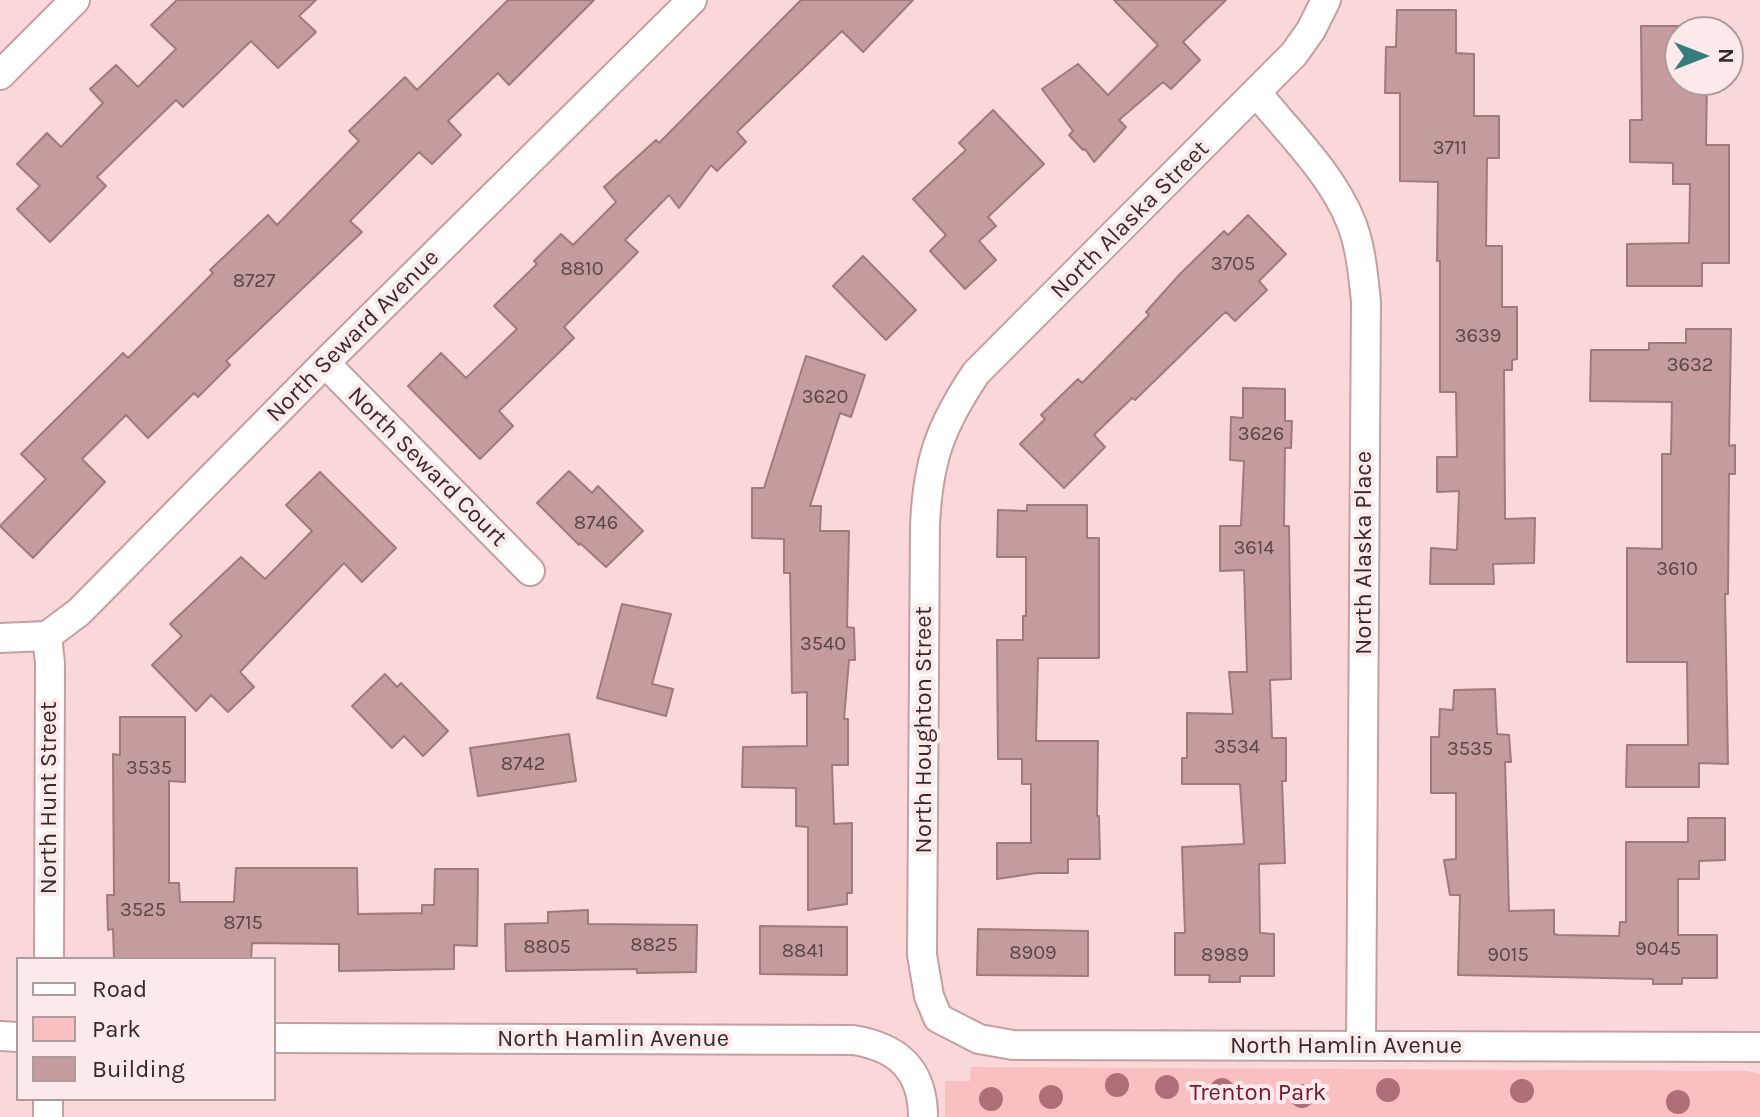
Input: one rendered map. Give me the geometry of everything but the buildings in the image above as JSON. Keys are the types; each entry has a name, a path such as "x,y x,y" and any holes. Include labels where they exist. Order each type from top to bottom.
{"street":[{"path":"0,75 75,0"},
{"name":"North Seward Avenue","path":"47,636 79,612 325,363 692,0"},
{"name":"North Alaska Street","path":"937,442 953,407 976,373 1294,54 1326,0"},
{"name":"North Alaska Place","path":"1257,93 1336,192 1351,223 1362,265 1366,317 1361,1046"},
{"name":"North Seward Court","path":"325,363 530,571"},
{"name":"North Houghton Street","path":"937,442 927,491 925,525 922,955 929,996 938,1018"},
{"path":"0,638 47,636"},
{"name":"North Hunt Street","path":"47,636 50,663 49,957"},
{"name":"North Hamlin Avenue","path":"938,1018 979,1039 1013,1045 1760,1047"},
{"name":"North Hamlin Avenue","path":"276,1038 853,1040 876,1043 898,1057 916,1074 923,1107"}],"green space":[{"name":"Trenton Park","path":"971,1067 1747,1071 1760,1074 1760,1117 945,1117 945,1081 970,1081"}]}
